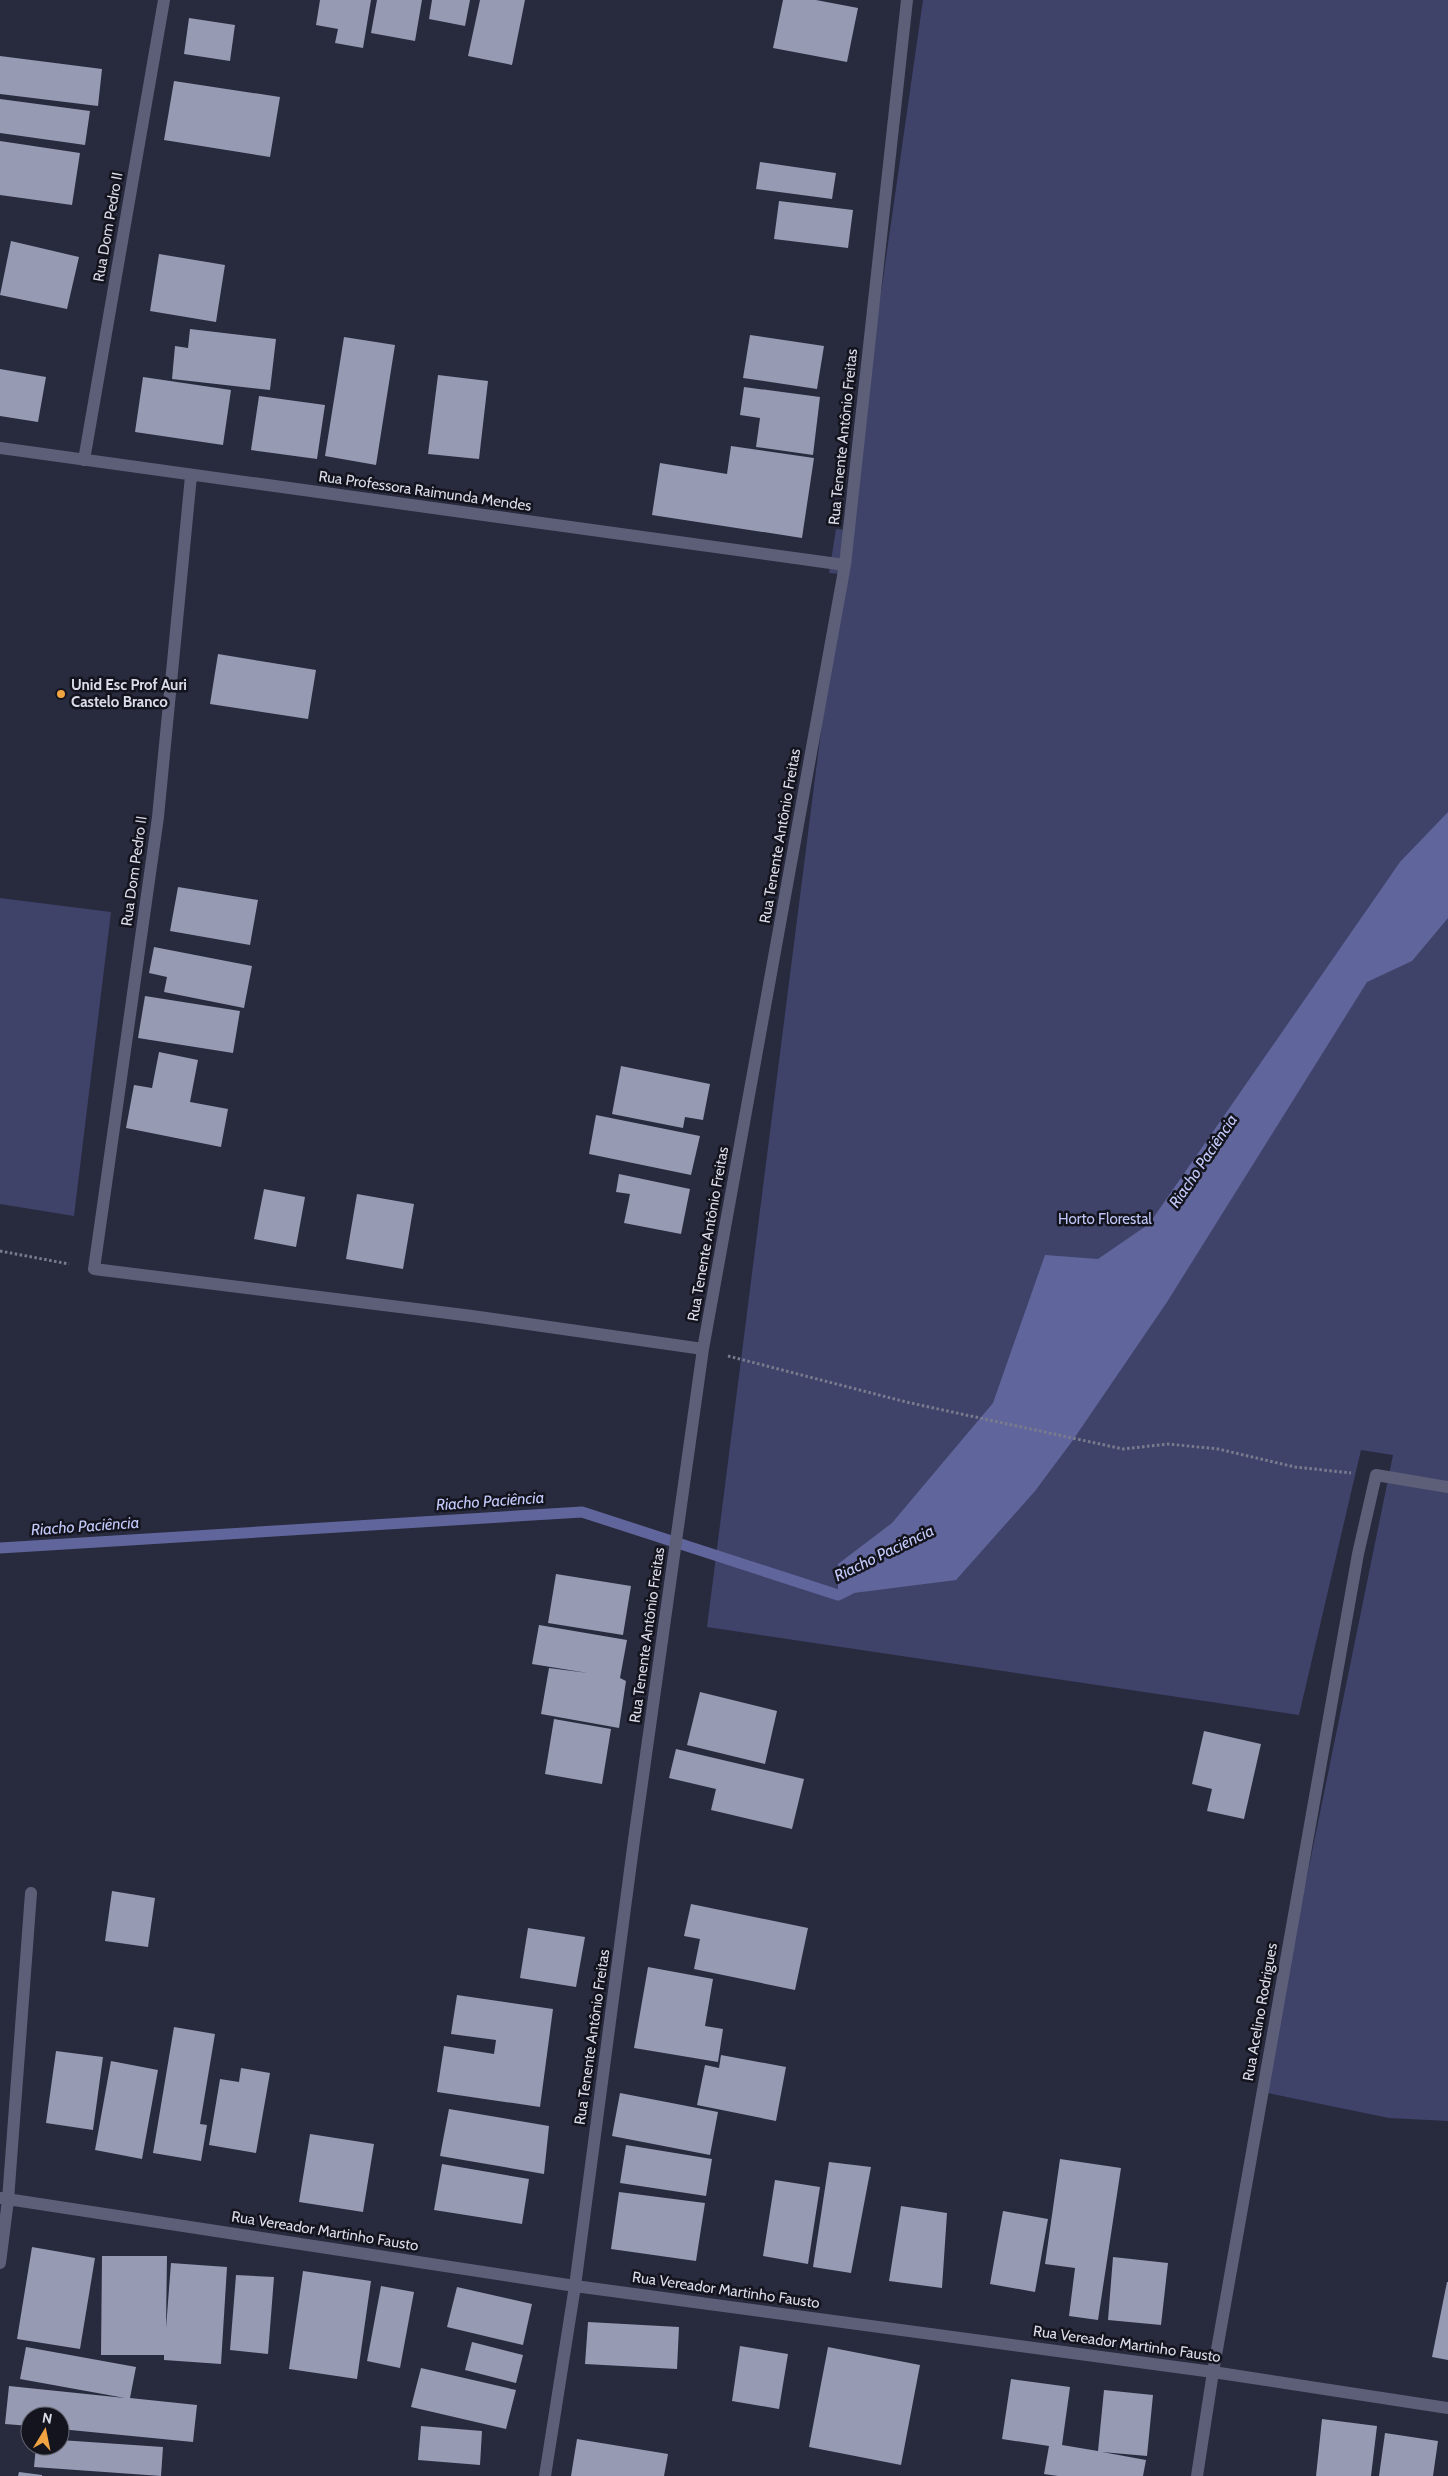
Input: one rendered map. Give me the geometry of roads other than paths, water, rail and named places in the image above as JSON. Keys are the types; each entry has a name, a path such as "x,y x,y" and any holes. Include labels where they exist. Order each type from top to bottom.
{"street":[{"name":"Rua Dom Pedro II","path":"84,460 164,0"},
{"name":"Rua Tenente Antônio Freitas","path":"545,2476 575,2286 634,1840 703,1349 845,565 907,0"},
{"name":"Rua Professora Raimunda Mendes","path":"0,448 191,476 845,565"},
{"name":"Rua Dom Pedro II","path":"191,476 158,818 94,1269 472,1316 703,1349"},
{"name":"Rua Acelino Rodrigues","path":"1197,2476 1213,2372 1358,1554 1376,1475 1448,1487"},
{"path":"0,2263 31,1893"},
{"name":"Rua Vereador Martinho Fausto","path":"4,2199 575,2286 1213,2372 1448,2408"}],"water":[{"path":"1448,812 1448,918 1412,961 1367,982 1167,1302 1073,1440 1035,1491 956,1580 838,1595 838,1564 892,1523 993,1403 1045,1255 1098,1259 1149,1224 1400,862"}],"waterway":[{"name":"Riacho Paciência","path":"0,1548 582,1512 838,1595 850,1589"}],"place":[{"name":"Unid Esc Prof Auri Castelo Branco","path":"61,694"}],"park label":[{"name":"Horto Florestal","path":"1105,1219"}]}
